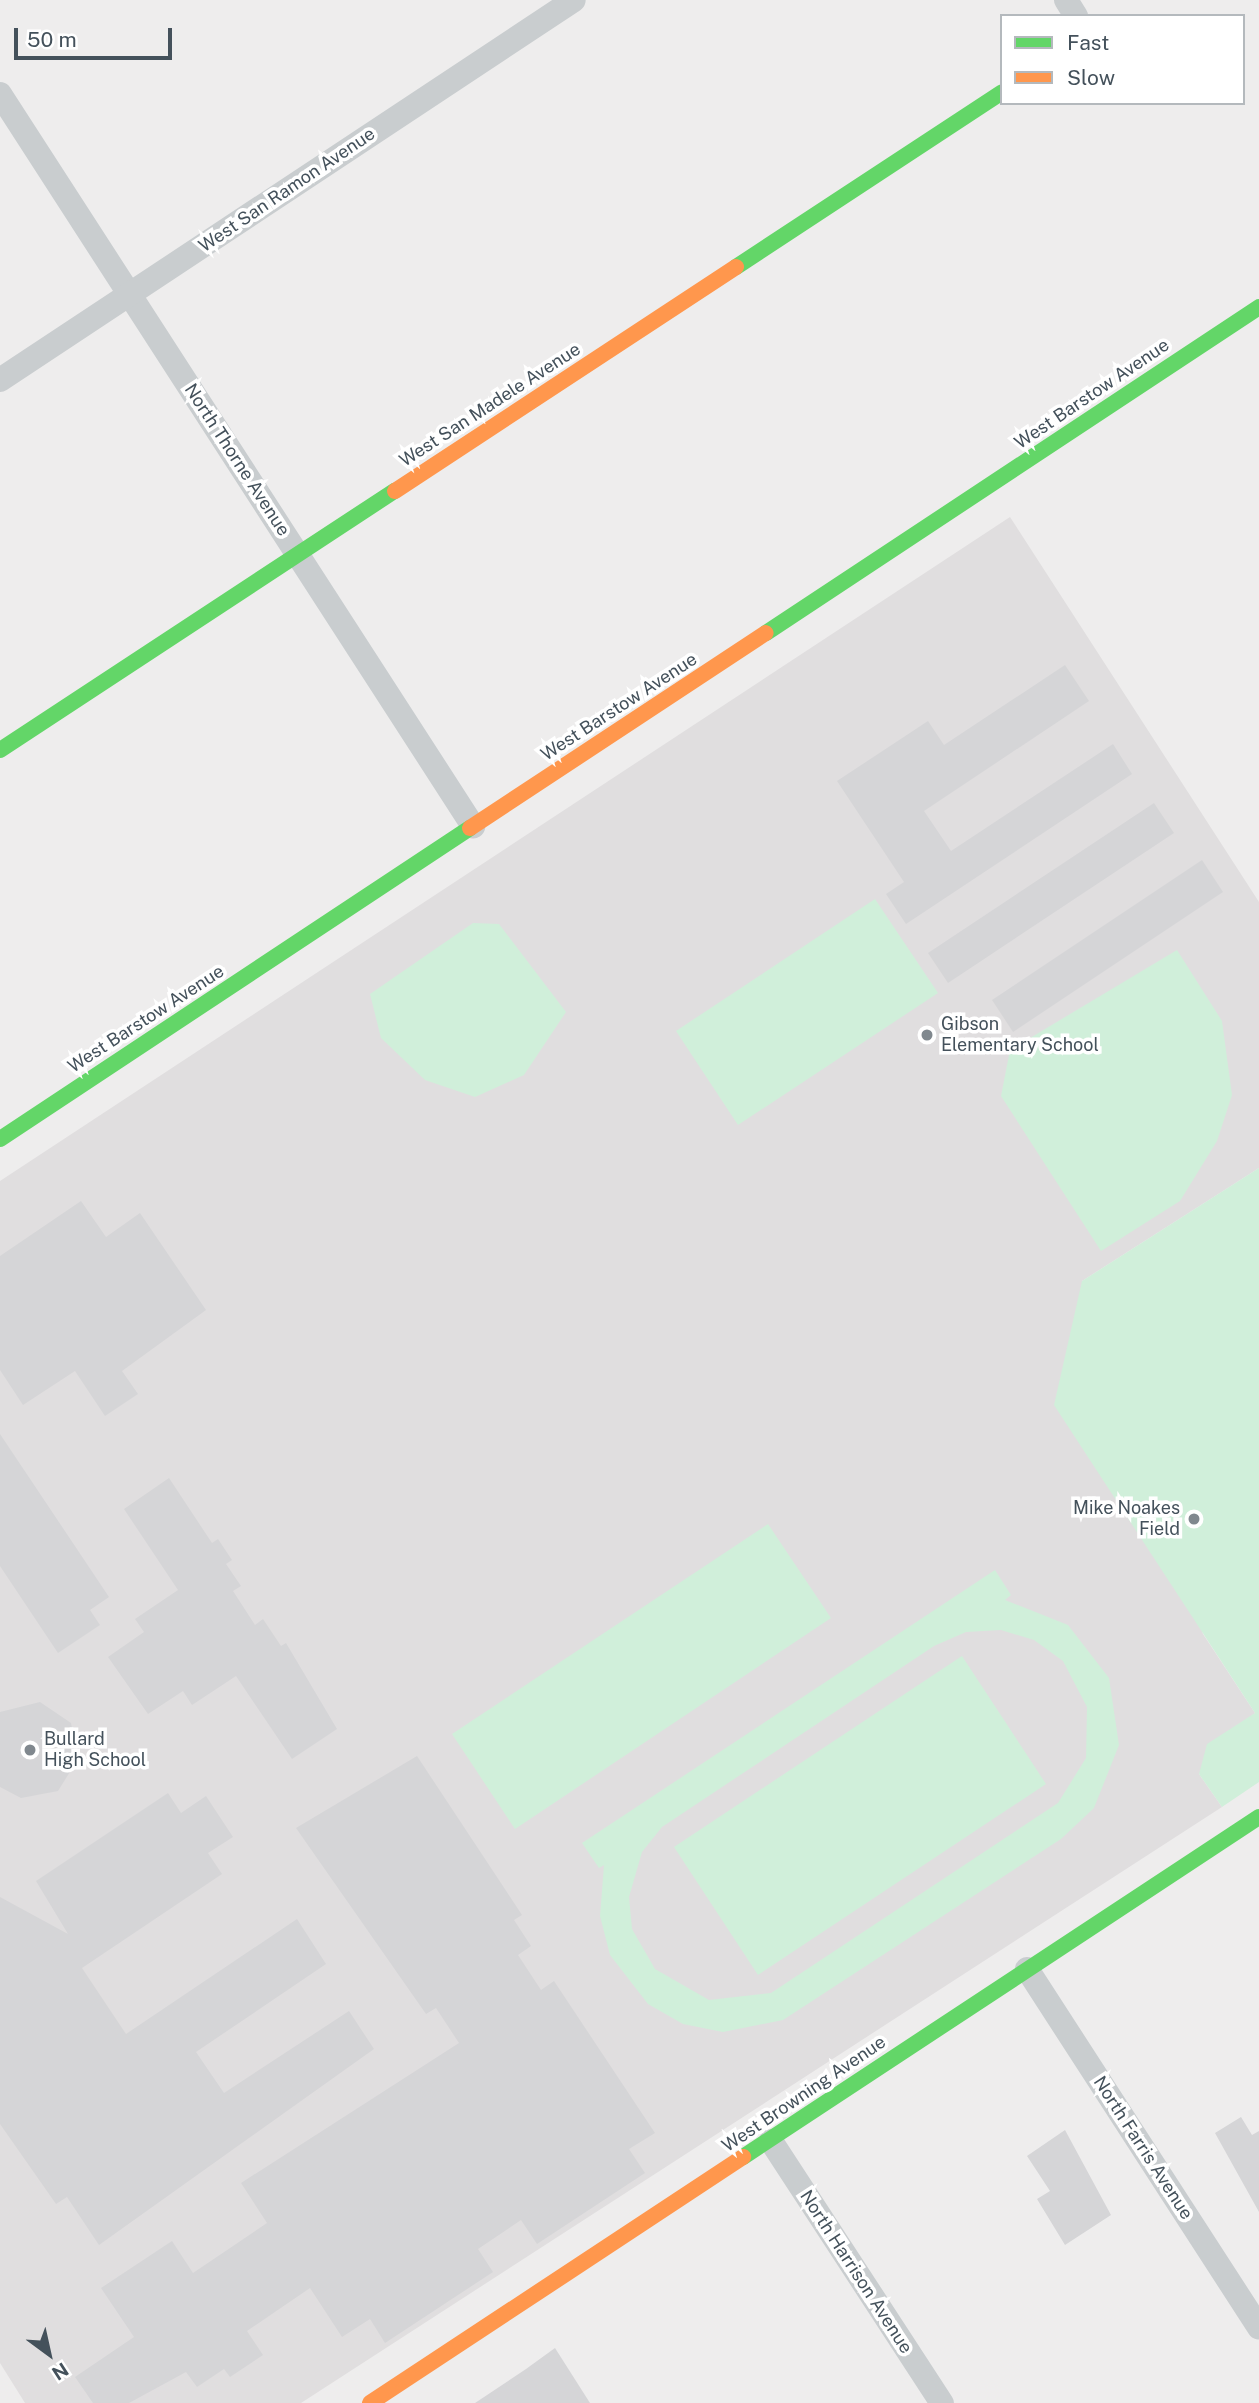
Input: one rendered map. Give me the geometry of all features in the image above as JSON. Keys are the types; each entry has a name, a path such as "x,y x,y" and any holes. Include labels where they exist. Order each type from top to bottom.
{"street":[{"name":"West San Ramon Avenue","path":"0,380 574,0"},
{"name":"West San Madele Avenue","path":"0,750 1000,93"},
{"name":"North Thorne Avenue","path":"0,94 473,826"},
{"name":"West Barstow Avenue","path":"0,1139 1259,307"},
{"name":"West Browning Avenue","path":"370,2403 1259,1817"},
{"name":"North Farris Avenue","path":"1027,1969 1259,2328"},
{"name":"North Harrison Avenue","path":"771,2141 942,2403"}],"shaded area":[{"name":"Bullard High School","path":"1010,517 1259,902 1259,1168 1082,1281 1203,1634 1255,1713 1199,1774 1222,1807 301,2403 25,2403 0,2363 0,1181"}],"green space":[{"path":"875,899 938,993 738,1125 676,1031"},
{"path":"473,923 499,924 566,1012 524,1075 475,1097 425,1080 381,1038 370,994"},
{"path":"1177,950 1222,1021 1232,1095 1217,1141 1180,1201 1101,1251 1001,1096 1010,1050"},
{"name":"Mike Noakes Field","path":"1259,1168 1259,1782 1222,1807 1199,1774 1207,1744 1255,1713 1054,1405 1082,1281"},
{"path":"768,1524 831,1618 515,1829 452,1734"},
{"path":"995,1570 1011,1595 1005,1600 1068,1625 1109,1678 1119,1745 1094,1808 1061,1839 783,2020 723,2032 683,2024 648,2004 610,1955 600,1916 604,1865 599,1868 582,1843","holes":["1001,1630 1034,1640 1063,1661 1087,1707 1086,1758 1058,1803 771,1993 709,2000 655,1969 632,1929 629,1897 642,1852 662,1827 934,1646 966,1632"]},
{"path":"962,1656 1046,1784 758,1975 674,1847"}],"building":[{"path":"1065,665 1089,701 924,811 951,851 1113,744 1132,774 906,924 886,894 904,882 837,781 928,721 944,745"},
{"path":"1154,803 1174,833 948,983 928,953"},
{"path":"1202,860 1223,892 1013,1032 992,1000"},
{"path":"81,1201 106,1237 140,1213 206,1310 122,1371 138,1394 105,1416 75,1371 23,1405 0,1370 0,1256"},
{"path":"0,1434 109,1597 90,1610 100,1625 58,1653 0,1566"},
{"path":"169,1478 212,1543 218,1539 232,1560 226,1564 241,1586 233,1591 255,1625 263,1619 281,1646 286,1643 337,1729 292,1759 236,1676 192,1705 183,1691 148,1714 108,1657 144,1632 135,1619 178,1590 124,1509"},
{"path":"40,1702 71,1723 78,1759 58,1791 21,1798 0,1787 0,1712"},
{"path":"417,1756 522,1915 514,1920 531,1946 518,1955 541,1990 554,1981 655,2133 629,2149 645,2173 537,2244 521,2220 478,2249 493,2272 385,2343 370,2319 342,2337 310,2288 247,2331 263,2355 230,2377 224,2369 197,2387 186,2372 129,2403 93,2403 75,2377 134,2337 101,2288 172,2241 193,2273 267,2223 241,2183 459,2043 436,2008 426,2014 296,1828"},
{"path":"168,1793 181,1813 206,1796 233,1837 208,1853 222,1874 82,1968 126,2034 297,1919 326,1964 196,2052 224,2093 349,2011 374,2049 99,2245 67,2197 56,2204 0,2124 0,1897 68,1934 36,1881"},
{"path":"1241,2117 1252,2135 1259,2131 1259,2212 1215,2133"},
{"path":"1065,2130 1111,2215 1065,2245 1037,2199 1050,2191 1027,2156"},
{"path":"555,2348 590,2403 475,2403 526,2369"}],"traffic: fast":[{"path":"736,267 1000,93"},
{"path":"766,633 1259,307"},
{"path":"0,750 395,491"},
{"path":"0,1139 470,828"},
{"path":"743,2157 1259,1817"}],"traffic: slow":[{"path":"395,491 736,267"},
{"path":"470,828 766,633"},
{"path":"370,2403 743,2157"}],"place":[{"name":"Gibson Elementary School","path":"927,1035"},
{"name":"Mike Noakes Field","path":"1194,1519"},
{"name":"Bullard High School","path":"30,1750"}]}
